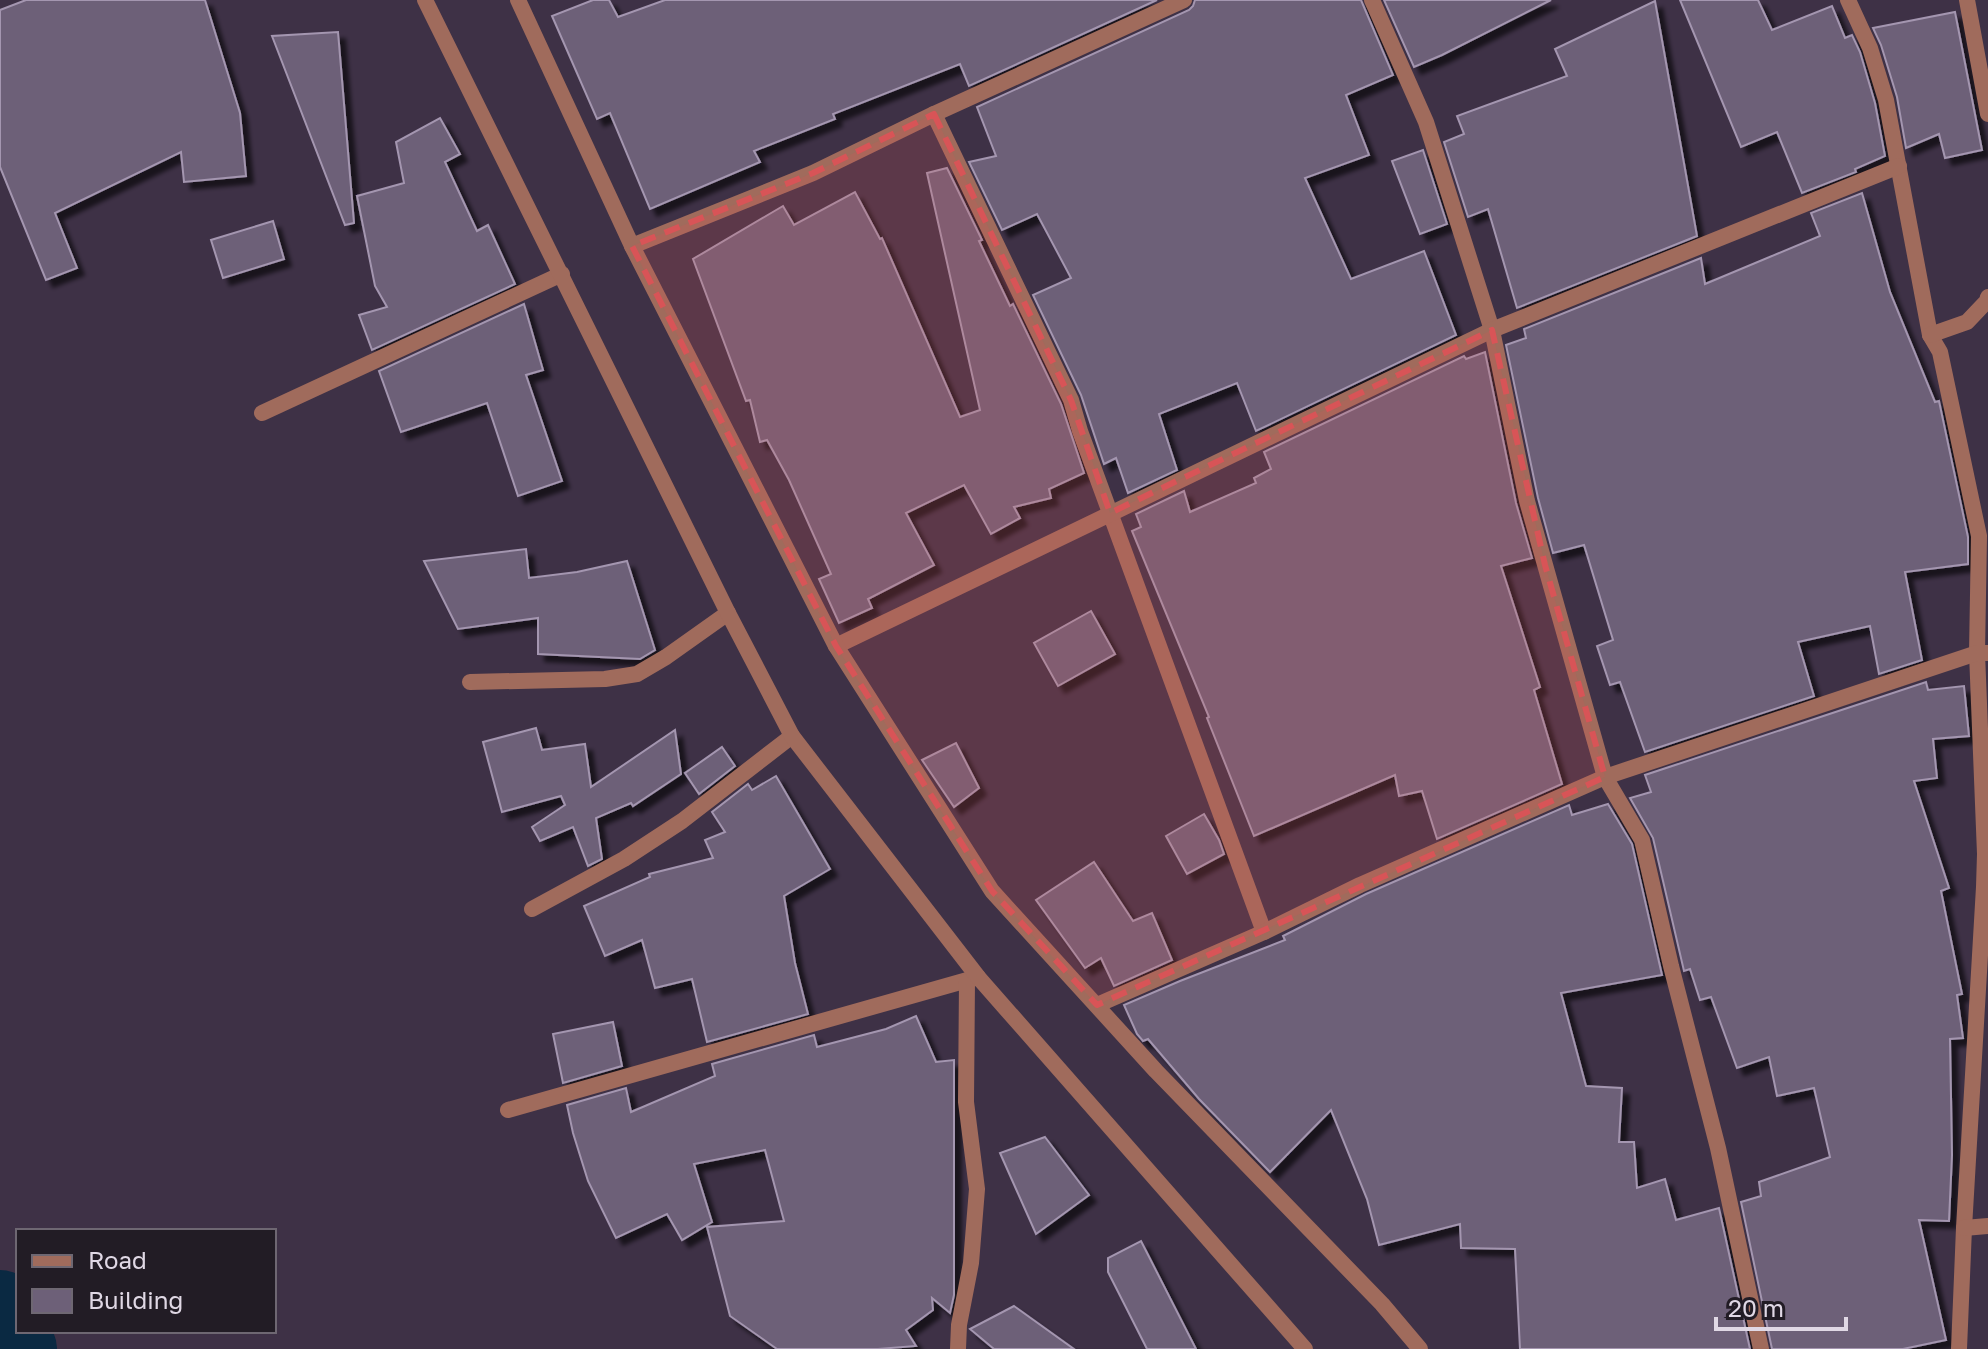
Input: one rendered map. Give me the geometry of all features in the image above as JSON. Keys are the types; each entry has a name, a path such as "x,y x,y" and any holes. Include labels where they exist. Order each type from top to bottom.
{"street":[{"path":"425,0 792,736 973,979 1305,1349"},
{"path":"518,0 632,246 836,646 992,891 1156,1071 1382,1304 1420,1349"},
{"path":"632,246 813,173 1184,0"},
{"path":"1372,0 1426,122 1492,330 1527,501 1605,777 1642,840 1718,1148 1761,1349"},
{"path":"1848,0 1870,48 1886,100 1930,335 1940,352 1979,536 1983,653 1984,955 1964,1228 1959,1349"},
{"path":"1967,0 1988,114"},
{"path":"934,114 1071,400 1264,932"},
{"path":"836,646 1492,330 1899,166"},
{"path":"262,413 562,274"},
{"path":"1930,335 1967,322 1988,297"},
{"path":"470,682 605,679 637,674 728,613"},
{"path":"1097,1005 1605,777 1983,653"},
{"path":"532,909 624,859 682,821 792,736"},
{"path":"508,1110 973,979"},
{"path":"958,1349 959,1325 971,1263 977,1189 966,1102 973,979"},
{"path":"1964,1228 1988,1226"}],"highlighted area":[{"path":"934,114 1071,400 1110,513 1492,330 1545,565 1605,777 1097,1005 992,891 836,646 632,246 813,173"}],"building":[{"path":"26,0 205,0 240,113 246,176 184,182 181,152 55,213 77,268 46,280 0,167 0,10"},
{"path":"593,0 609,0 618,17 665,0 1157,0 969,86 960,64 833,114 835,119 754,151 760,162 650,209 610,113 597,119 552,16"},
{"path":"1195,0 1361,0 1393,75 1346,95 1369,155 1305,178 1351,279 1424,251 1456,335 1256,431 1237,383 1159,414 1177,470 1128,493 1116,458 1104,464 1081,395 1033,295 1071,278 1037,214 1002,230 969,162 996,156 977,107 1189,10"},
{"path":"1384,0 1551,0 1414,67"},
{"path":"1680,0 1758,0 1772,30 1832,6 1845,38 1852,35 1860,52 1875,103 1885,156 1855,169 1856,172 1802,193 1777,132 1741,147"},
{"path":"1655,1 1697,236 1517,308 1488,209 1468,217 1444,142 1464,134 1457,116 1567,76 1555,49"},
{"path":"1955,12 1982,150 1945,158 1939,134 1906,148 1897,97 1873,28"},
{"path":"338,32 354,223 345,225 272,36"},
{"path":"440,118 460,154 445,162 477,231 488,225 515,284 372,350 359,315 387,307 375,286 357,196 404,183 396,142"},
{"path":"1423,150 1447,224 1420,234 1392,161"},
{"path":"947,168 1010,306 1013,304 1061,404 1084,473 1049,489 1051,498 1014,507 1020,518 991,534 964,485 906,513 934,565 868,599 872,608 839,623 819,579 831,574 789,480 767,440 760,442 750,400 746,401 693,259 783,206 794,225 855,192 882,238 960,417 980,410 927,173"},
{"path":"1862,193 1890,292 1935,402 1939,401 1968,537 1968,564 1905,572 1922,660 1879,674 1870,626 1798,642 1814,696 1645,752 1620,682 1610,685 1597,646 1613,640 1584,545 1553,553 1538,498 1506,345 1526,338 1524,329 1701,258 1705,284 1820,236 1811,213"},
{"path":"273,221 284,259 223,278 211,240"},
{"path":"524,304 543,370 526,375 562,481 518,496 487,403 401,432 379,371"},
{"path":"1485,352 1516,503 1532,558 1501,566 1540,687 1534,690 1562,784 1437,839 1422,791 1399,796 1395,775 1254,836 1209,717 1132,531 1141,527 1136,514 1184,491 1190,512 1256,483 1254,478 1271,469 1264,452 1464,356 1466,359"},
{"path":"526,549 529,578 627,561 655,650 640,659 538,654 538,618 458,629 424,561"},
{"path":"1091,611 1115,654 1058,686 1034,643"},
{"path":"1926,682 1928,690 1964,686 1969,736 1933,739 1937,778 1914,781 1949,888 1941,891 1962,994 1957,995 1963,1038 1950,1039 1952,1155 1949,1221 1919,1220 1946,1340 1903,1349 1772,1349 1741,1202 1761,1196 1759,1182 1830,1157 1814,1088 1777,1096 1769,1057 1737,1068 1711,997 1700,1000 1690,969 1684,971 1653,838 1630,798 1651,792 1645,775"},
{"path":"536,728 542,750 585,744 591,787 675,730 681,774 633,806 631,803 596,818 602,859 588,866 573,827 540,841 532,827 565,805 561,796 502,812 483,742"},
{"path":"956,743 979,788 954,807 922,760"},
{"path":"722,747 735,766 699,794 685,773"},
{"path":"776,776 830,869 784,896 795,963 808,1014 707,1042 692,979 655,988 642,940 605,956 584,906 650,877 649,874 713,858 705,840 725,832 712,812 748,784 752,790"},
{"path":"1608,804 1632,844 1662,975 1561,993 1586,1086 1622,1088 1619,1142 1634,1142 1637,1188 1665,1179 1676,1220 1719,1208 1750,1349 1520,1349 1515,1249 1461,1248 1460,1224 1379,1245 1367,1199 1331,1110 1270,1172 1199,1099 1148,1039 1143,1041 1124,1005 1285,940 1283,936 1366,894 1569,805 1572,815"},
{"path":"1204,814 1224,854 1187,874 1166,836"},
{"path":"1094,862 1133,921 1152,913 1172,960 1114,986 1101,958 1085,968 1036,900"},
{"path":"916,1016 936,1062 954,1060 954,1295 950,1313 932,1298 933,1310 906,1330 916,1346 777,1349 730,1316 707,1227 784,1221 765,1150 694,1164 712,1222 682,1240 667,1214 616,1238 588,1181 567,1105 626,1088 631,1112 715,1076 712,1064 814,1035 817,1047 886,1029"},
{"path":"613,1022 622,1066 563,1083 553,1034"},
{"path":"1045,1137 1089,1195 1036,1234 1000,1153"},
{"path":"1141,1241 1196,1349 1147,1349 1108,1272 1108,1258"},
{"path":"1014,1306 1074,1349 994,1349 970,1329"}],"waterway":[{"path":"0,1309 18,1349"}]}
